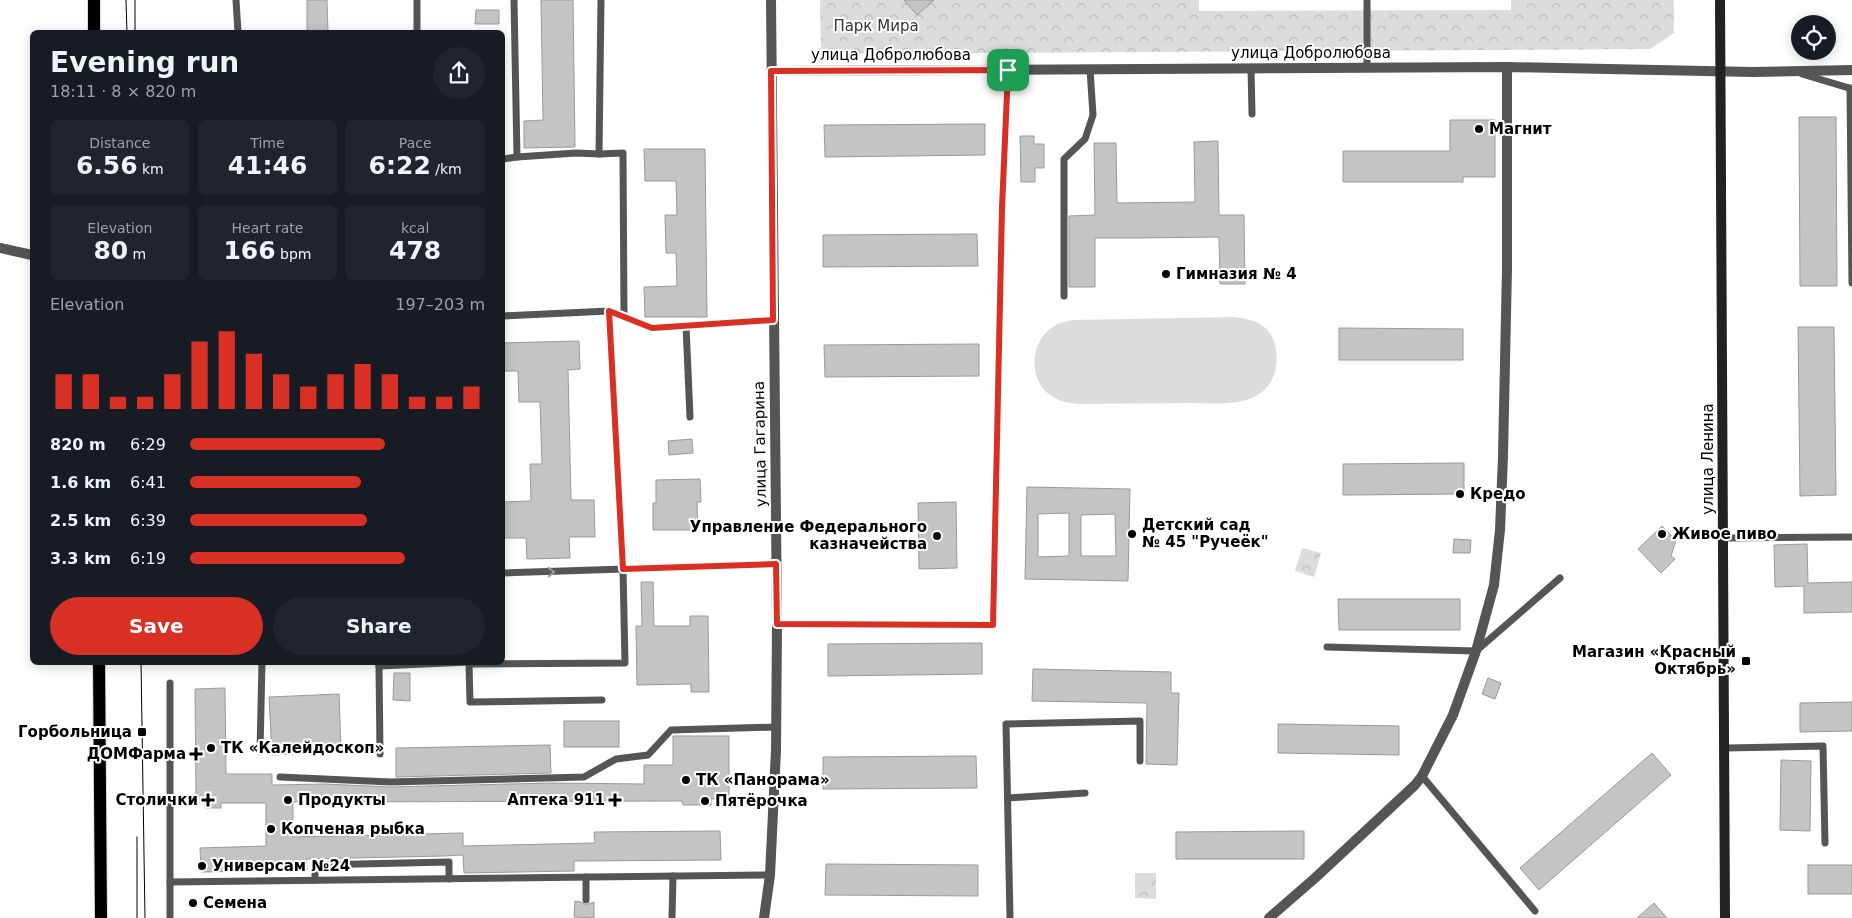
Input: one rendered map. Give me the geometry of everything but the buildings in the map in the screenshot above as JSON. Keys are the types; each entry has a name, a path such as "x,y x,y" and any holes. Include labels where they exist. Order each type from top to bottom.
{"main road":[{"path":"94,0 94,30"},
{"name":"улица Ленина","path":"1720,0 1725,918"},
{"path":"99,665 101,918"}],"street":[{"name":"улица Гагарина","path":"764,918 770,875 776,727 777,624 771,0"},
{"name":"улица Добролюбова","path":"771,71 1507,67 1721,71 1852,70"},
{"path":"1268,918 1315,878 1422,776 1453,716 1476,651 1494,585 1500,530 1507,268 1507,67"},
{"path":"0,248 30,255"}],"lane":[{"path":"236,0 238,30"},
{"path":"417,0 417,30"},
{"path":"514,0 517,157"},
{"path":"599,154 601,0"},
{"path":"1367,0 1367,68"},
{"path":"1252,68 1252,114"},
{"path":"1064,296 1064,159 1085,139 1092,115 1090,69"},
{"path":"777,624 993,625 1002,217 1008,70"},
{"path":"1793,71 1851,88 1852,283"},
{"path":"505,159 576,153 623,153 624,317"},
{"path":"505,316 609,311 652,328 773,320"},
{"path":"505,663 625,663 623,569 609,311"},
{"path":"686,326 690,416"},
{"path":"1723,538 1852,537"},
{"path":"505,573 776,564"},
{"path":"1327,647 1476,651 1560,578"},
{"path":"260,751 262,665"},
{"path":"379,665 380,754"},
{"path":"469,665 470,702 602,700"},
{"path":"170,683 170,918"},
{"path":"1010,918 1006,724 1140,721 1140,761"},
{"path":"280,777 390,782 584,777 616,759 648,755 671,730 776,727"},
{"path":"1725,748 1823,746 1825,843"},
{"path":"1422,776 1535,911"},
{"path":"1008,798 1085,793"},
{"path":"315,880 315,865 449,862 449,878"},
{"path":"170,882 770,875"},
{"path":"672,918 673,876"},
{"path":"586,877 586,900"}],"green space":[{"name":"Парк Мира","path":"820,0 1199,0 1199,11 1511,10 1511,0 1674,0 1674,33 1650,49 821,54"},
{"path":"1235,317 1260,324 1269,332 1275,345 1277,361 1271,382 1261,393 1247,400 1223,403 1075,404 1061,401 1050,395 1042,388 1037,378 1035,358 1037,347 1049,330 1061,323 1073,320"},
{"path":"1302,548 1321,553 1314,577 1295,571"},
{"path":"1135,873 1156,873 1156,899 1135,898"}],"tram line":[{"path":"126,0 127,30"},
{"path":"135,0 135,30"},
{"path":"141,665 145,918"},
{"path":"137,837 137,918"}],"place":[{"name":"Магнит","path":"1479,129"},
{"name":"Гимназия № 4","path":"1166,274"},
{"name":"Кредо","path":"1460,494"},
{"name":"Детский сад № 45 \"Ручеёк\"","path":"1132,534"},
{"name":"Живое пиво","path":"1662,534"},
{"name":"Управление Федерального казначейства","path":"937,536"},
{"name":"Магазин «Красный Октябрь»","path":"1746,661"},
{"name":"Горбольница","path":"142,732"},
{"name":"ТК «Калейдоскоп»","path":"211,748"},
{"name":"ДОМФарма","path":"196,754"},
{"name":"ТК «Панорама»","path":"686,780"},
{"name":"Столички","path":"208,800"},
{"name":"Продукты","path":"288,800"},
{"name":"Аптека 911","path":"615,800"},
{"name":"Пятёрочка","path":"705,801"},
{"name":"Копченая рыбка","path":"271,829"},
{"name":"Универсам №24","path":"202,866"},
{"name":"Семена","path":"193,903"}],"route":[{"path":"1008,70 1002,208 993,625 777,624 776,564 623,569 609,311 652,328 773,320 771,71 1008,70"}]}
